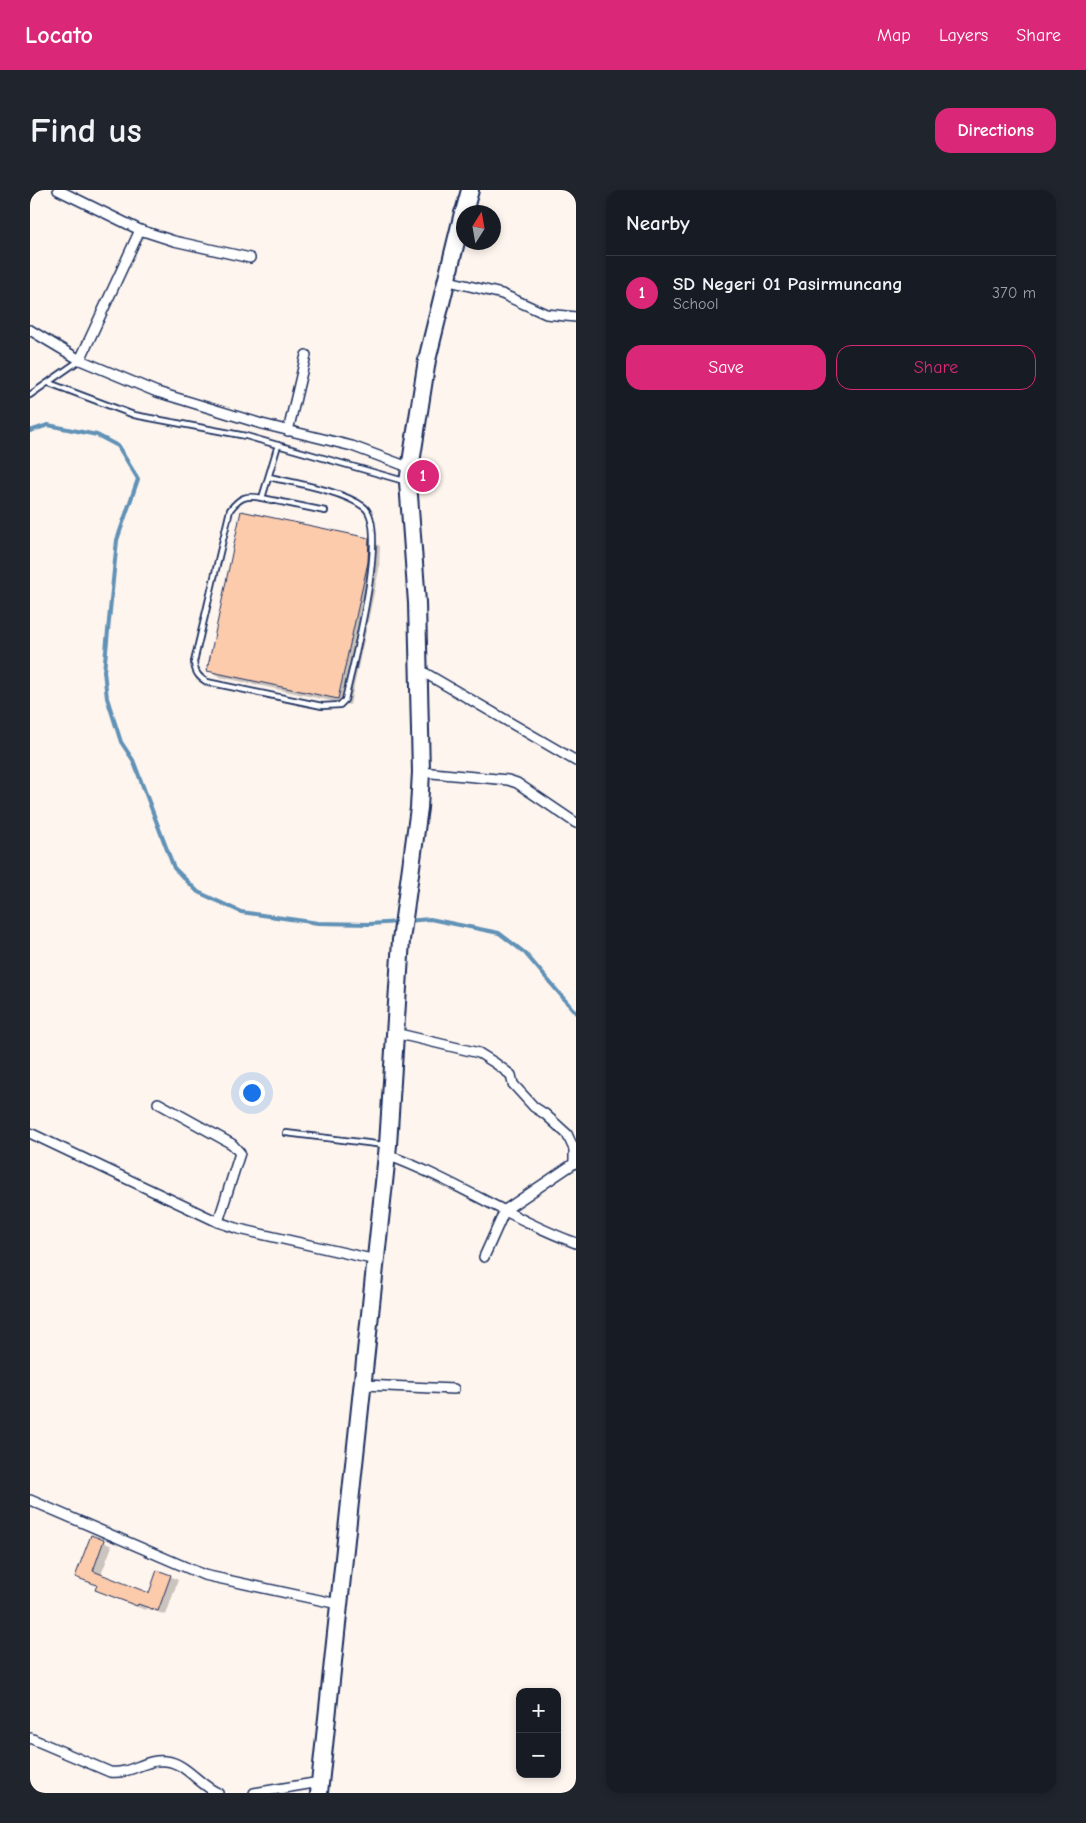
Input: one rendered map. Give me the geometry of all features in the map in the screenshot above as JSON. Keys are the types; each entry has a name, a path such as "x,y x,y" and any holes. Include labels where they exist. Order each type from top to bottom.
{"highway":[{"path":"466,205 470,190"},
{"path":"319,1787 388,1150 401,940 419,808 421,772 417,603 410,475 418,407 445,280 456,241"}],"street":[{"path":"58,190 140,230 174,241 250,258"},
{"path":"80,360 140,230"},
{"path":"445,280 502,294 546,314 576,317"},
{"path":"30,330 80,360 172,398 352,446 410,475"},
{"path":"288,430 306,356"},
{"path":"418,669 576,761"},
{"path":"421,772 508,780 522,786 576,823"},
{"path":"395,1033 479,1053 495,1063 511,1075 513,1084 534,1108 545,1114 568,1134 574,1149 575,1162 505,1210 484,1257"},
{"path":"158,1103 225,1140 240,1152 218,1222"},
{"path":"30,1133 218,1222 239,1229 376,1260"},
{"path":"388,1150 549,1234 576,1244"},
{"path":"364,1385 454,1389"},
{"path":"30,1500 204,1575 338,1604"},
{"path":"30,1738 110,1772 119,1773 154,1761 166,1761 177,1765 218,1793"},
{"path":"254,1793 319,1787"}],"lane":[{"path":"30,395 80,360"},
{"path":"49,383 134,415 246,436 410,475"},
{"path":"262,498 278,445"},
{"path":"269,477 348,498 365,507 374,524 374,548 365,609 345,700 340,705 322,706 207,682 199,678 195,671 194,662 230,510 238,500 248,495 325,512"},
{"path":"286,1133 388,1150"}],"building":[{"path":"241,511 369,538 368,562 338,699 207,671"},
{"path":"91,1535 104,1540 93,1571 149,1593 157,1570 171,1575 158,1611 138,1604 137,1606 95,1590 97,1585 75,1577"}],"waterway":[{"path":"30,431 48,425 97,435 118,446 138,479 117,540 104,671 107,698 121,742 133,760 174,868 198,892 241,912 318,923 369,924 400,922"},
{"path":"407,921 430,919 499,933 525,953 576,1013"}],"place":[{"name":"SD Negeri 01 Pasirmuncang","path":"423,476"}]}
